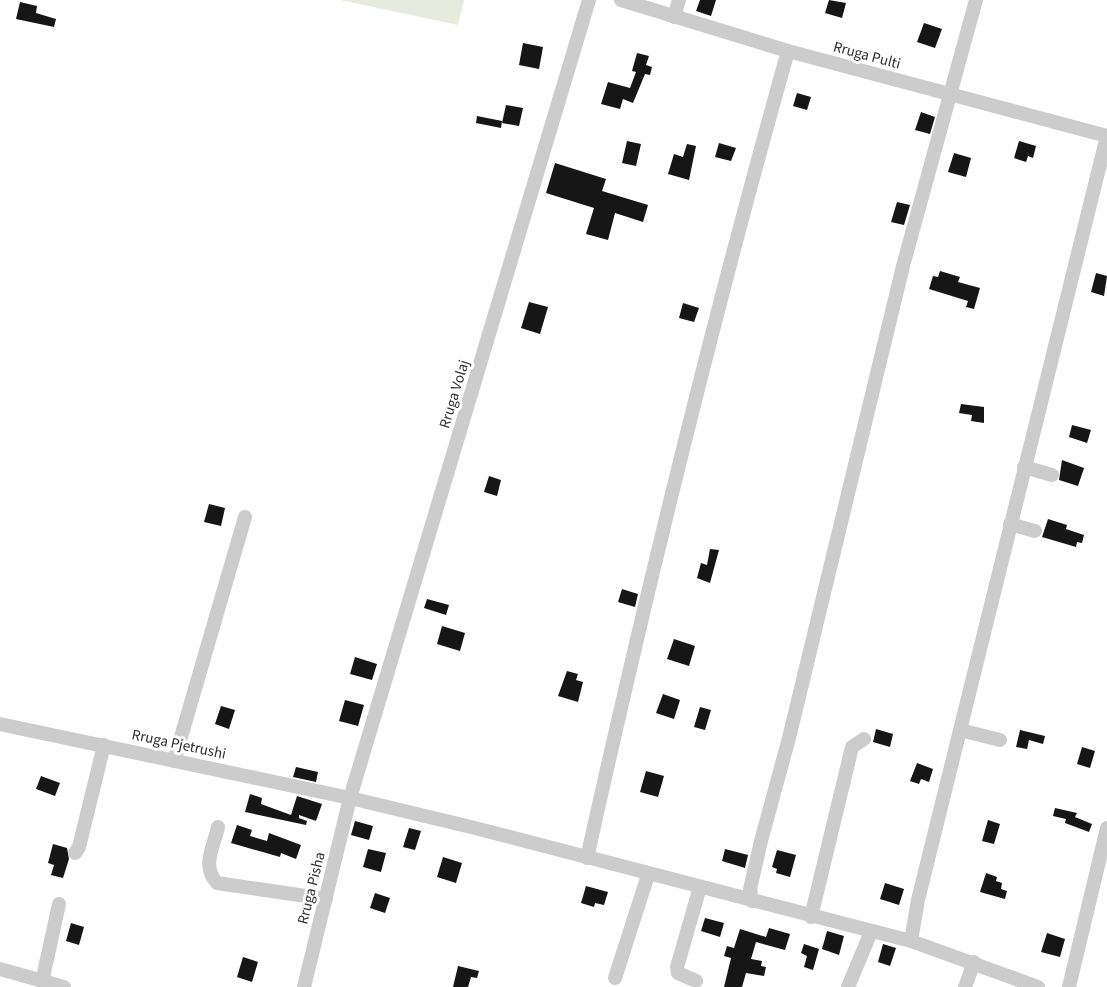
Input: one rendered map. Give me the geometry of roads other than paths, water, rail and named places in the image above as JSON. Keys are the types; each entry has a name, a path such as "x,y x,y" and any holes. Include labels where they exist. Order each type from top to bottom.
{"street":[{"name":"Rruga Volaj","path":"351,798 589,0"},
{"name":"Rruga Pulti","path":"621,0 788,51 1107,136"},
{"path":"674,17 679,0"},
{"path":"752,901 750,889 761,841 789,738 903,266 976,0"},
{"path":"587,858 661,542 788,51"},
{"path":"911,941 918,900 1107,136"},
{"path":"1024,467 1052,475"},
{"path":"174,760 245,517"},
{"path":"1010,524 1035,531"},
{"name":"Rruga Pjetrushi","path":"0,724 351,798 911,941 1038,987"},
{"path":"960,730 1000,740"},
{"path":"812,917 852,747 864,739"},
{"path":"75,853 79,847 104,745"},
{"name":"Rruga Pisha","path":"304,987 351,798"},
{"path":"218,826 208,866 209,875 217,883 326,899"},
{"path":"1069,987 1107,828"},
{"path":"615,978 648,875"},
{"path":"696,981 678,973 677,967 700,887"},
{"path":"42,982 59,904"},
{"path":"849,987 871,932"},
{"path":"965,987 974,962"},
{"path":"0,969 64,987"}]}
